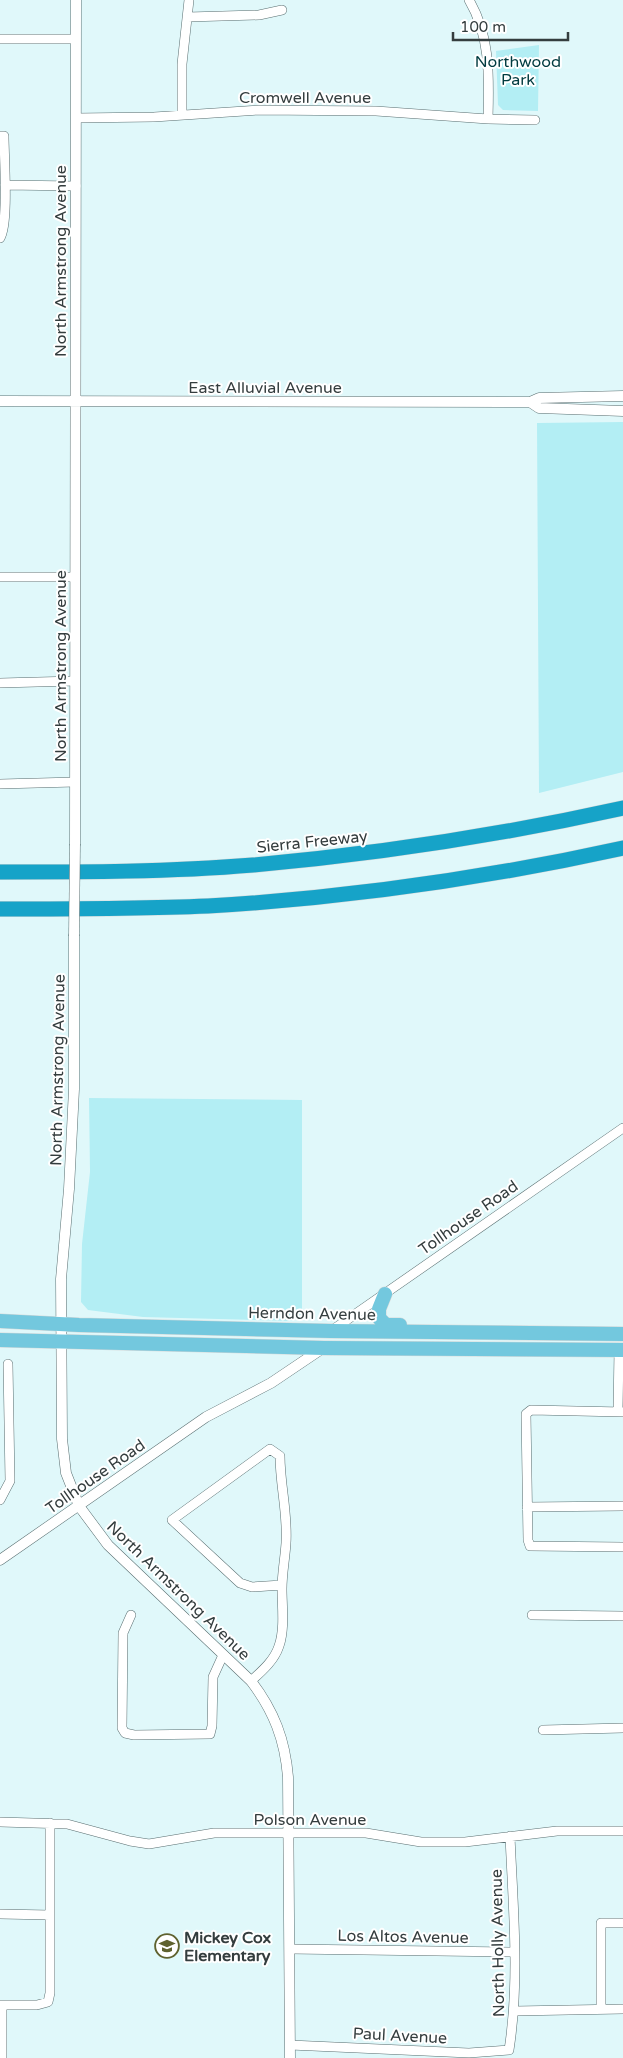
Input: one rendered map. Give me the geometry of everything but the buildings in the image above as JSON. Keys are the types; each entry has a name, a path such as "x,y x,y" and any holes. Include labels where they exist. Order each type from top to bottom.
{"highway":[{"name":"Sierra Freeway","path":"0,872 130,870 252,865 423,846 562,822 623,806"},
{"path":"0,909 207,906 306,898 446,881 567,860 623,848"}],"main road":[{"path":"385,1294 379,1309 379,1318 382,1322 386,1325 421,1325 432,1332"},
{"name":"Herndon Avenue","path":"0,1321 331,1331 623,1334"},
{"path":"173,1345 182,1336 318,1338 331,1331"},
{"path":"359,1348 364,1338 421,1337 432,1332"},
{"name":"Herndon Avenue","path":"0,1340 324,1348 622,1350"}],"street":[{"name":"North Armstrong Avenue","path":"76,0 74,1089 69,1189 61,1279 63,1456 66,1473 79,1506 108,1545 251,1681 274,1716 285,1749 288,1777 290,2058"},
{"path":"182,115 182,64 189,0"},
{"path":"469,0 477,13 486,45 489,72 488,119"},
{"path":"188,17 259,15 282,10"},
{"path":"0,39 75,39"},
{"name":"Cromwell Avenue","path":"76,118 129,118 259,110 376,111 488,119 534,120"},
{"path":"0,238 4,223 5,185 2,136"},
{"path":"5,185 76,186"},
{"name":"East Alluvial Avenue","path":"0,401 530,402 539,398 623,396"},
{"name":"East Alluvial Avenue","path":"530,402 539,408 623,411"},
{"path":"0,577 75,577"},
{"path":"0,683 75,681"},
{"path":"0,784 75,782"},
{"name":"Tollhouse Road","path":"331,1331 623,1128"},
{"name":"Tollhouse Road","path":"0,1560 206,1417 271,1383 324,1348"},
{"path":"622,1350 621,1411 528,1411 528,1540 530,1546 623,1547"},
{"path":"0,1500 10,1481 4,1393 8,1364"},
{"path":"251,1681 267,1666 280,1644 282,1585 281,1568 286,1544 285,1514 280,1482 280,1456 270,1450 172,1520 240,1583 252,1587 282,1585"},
{"path":"528,1507 623,1506"},
{"path":"131,1614 123,1633 122,1728 125,1733 134,1735 210,1734 212,1726 213,1677 223,1655"},
{"path":"532,1615 623,1616"},
{"path":"542,1730 623,1728"},
{"name":"Polson Avenue","path":"0,1822 50,1823 88,1828 130,1842 149,1844 214,1833 366,1833 420,1842 464,1842 557,1831 623,1831"},
{"path":"2,2058 1,2005 37,2005 48,2002 50,1823"},
{"name":"North Holly Avenue","path":"509,2050 515,2011 515,1952 510,1836"},
{"path":"0,1914 50,1915"},
{"path":"601,2008 601,1923 623,1923"},
{"name":"Los Altos Avenue","path":"290,1949 515,1952"},
{"path":"515,2011 623,2009"},
{"name":"Paul Avenue","path":"290,2045 469,2056 509,2050"}],"green space":[{"name":"Northwood Park","path":"539,45 538,111 503,110 498,105 496,51"},
{"path":"623,422 623,772 539,793 537,423"},
{"path":"89,1098 302,1100 302,1314 292,1321 143,1317 88,1310 81,1302 82,1244 90,1172"}],"place":[{"name":"Mickey Cox Elementary","path":"167,1946"}]}
